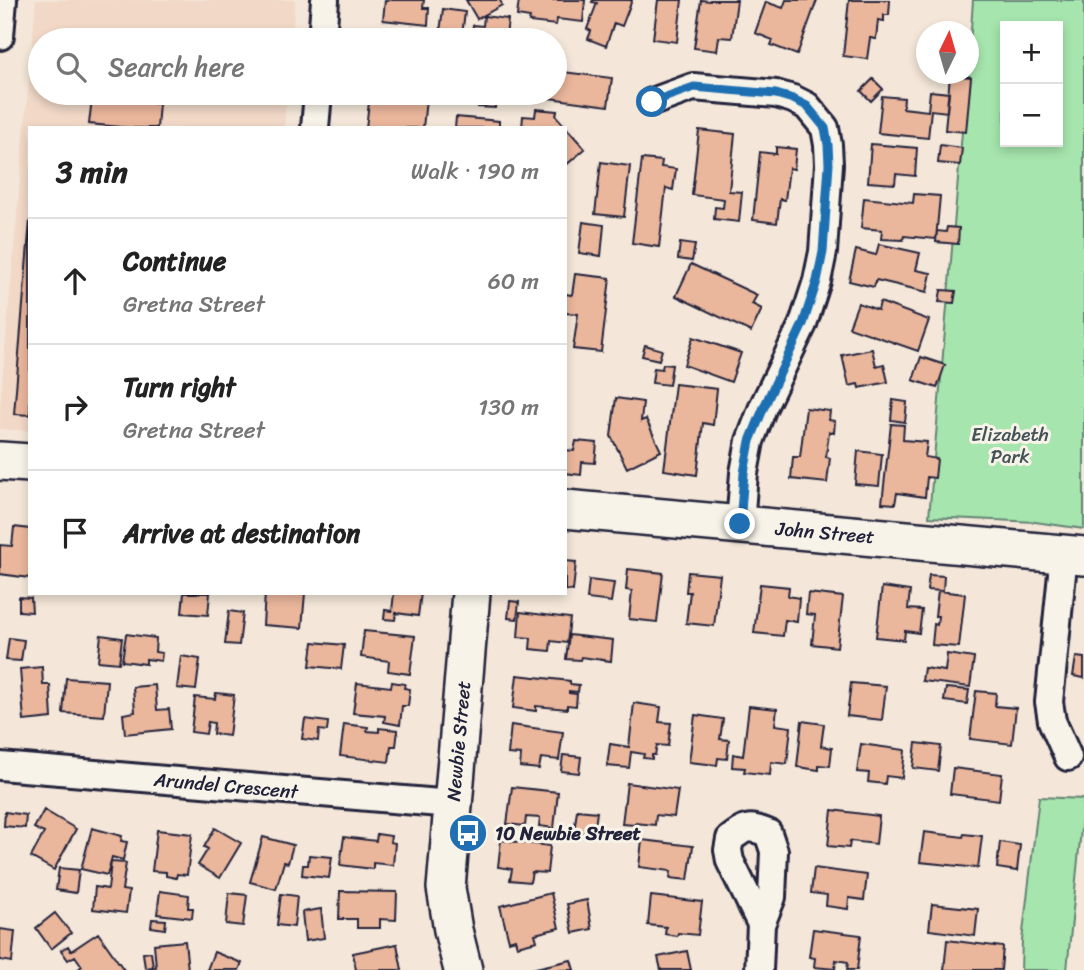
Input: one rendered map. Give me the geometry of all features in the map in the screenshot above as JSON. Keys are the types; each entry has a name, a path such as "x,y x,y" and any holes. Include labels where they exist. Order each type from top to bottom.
{"street":[{"path":"0,36 3,0"},
{"path":"323,28 325,0"},
{"path":"652,102 694,87 776,94 807,106 825,128 827,137 828,189 823,252 817,281 803,324 750,441 744,473 740,524"},
{"path":"315,126 317,105"},
{"path":"0,461 28,463"},
{"name":"John Street","path":"567,509 1074,555"},
{"path":"1068,757 1052,721 1049,702 1074,555"},
{"name":"Newbie Street","path":"463,970 446,888 471,595"},
{"name":"Arundel Crescent","path":"0,766 452,804"},
{"path":"758,970 761,924"}],"shaded area":[{"path":"36,0 295,0 293,28 34,28"},
{"path":"28,90 28,105 286,105 284,126 28,126 28,431 0,429"}],"green space":[{"name":"Elizabeth Park","path":"973,0 1084,0 1084,529 1035,522 929,517 966,84 979,84 979,21 972,21"},
{"path":"1039,797 1084,799 1067,970 1021,970"}],"building":[{"path":"385,0 424,0 423,8 429,8 428,25 383,20"},
{"path":"466,0 500,0 502,5 477,19"},
{"path":"519,0 585,0 583,22 557,19 556,25 529,22 530,18 517,16"},
{"path":"632,0 622,26 614,23 606,46 588,39 591,31 587,29 597,3 592,2"},
{"path":"658,0 682,0 677,42 653,39"},
{"path":"701,0 737,0 732,38 719,37 717,51 694,48"},
{"path":"786,0 817,0 797,55 771,45 773,40 755,33 766,2 783,8"},
{"path":"849,0 890,0 889,15 884,15 884,21 878,20 876,39 870,38 867,59 843,56"},
{"path":"443,9 465,12 463,28 441,28"},
{"path":"484,16 508,19 507,28 473,28 473,25 483,26"},
{"path":"567,72 612,78 608,106 567,100"},
{"path":"873,79 883,89 871,101 861,91"},
{"path":"949,84 970,84 966,132 945,130"},
{"path":"930,91 949,93 947,112 931,110 928,138 878,133 882,96 904,98 903,108 928,111"},
{"path":"91,105 159,105 157,126 89,124"},
{"path":"369,105 425,105 423,126 366,126"},
{"path":"478,105 495,105 495,108"},
{"path":"536,109 557,111 556,116 565,126 522,126 523,116 535,117"},
{"path":"456,117 499,121 499,126 455,126"},
{"path":"567,129 585,149 567,164"},
{"path":"699,130 735,134 729,191 742,192 739,222 714,219 715,207 723,208 724,199 692,195"},
{"path":"871,144 917,148 915,176 896,174 895,184 868,182"},
{"path":"940,145 962,148 960,165 938,163"},
{"path":"776,147 796,149 794,169 789,168 785,200 780,199 777,223 753,220 760,152 776,154"},
{"path":"642,159 662,161 661,167 676,169 673,190 666,188 659,247 632,243"},
{"path":"601,162 630,166 624,217 595,214"},
{"path":"914,194 940,196 936,239 904,236 903,240 881,239 882,230 861,228 864,198 913,203"},
{"path":"583,222 604,225 601,256 579,253"},
{"path":"947,227 959,228 958,244 936,242 937,231 946,232"},
{"path":"680,243 695,245 692,261 678,259"},
{"path":"28,244 28,415 14,414"},
{"path":"879,244 920,253 916,270 931,273 927,292 876,280 874,287 849,281 856,250 876,255"},
{"path":"691,264 757,295 752,304 762,309 751,332 676,296"},
{"path":"575,274 610,278 601,352 573,349 578,314 567,313 567,294 572,295"},
{"path":"941,290 956,291 954,303 939,302"},
{"path":"880,302 929,320 918,351 849,327 858,303 878,310"},
{"path":"693,337 741,353 731,382 684,365"},
{"path":"645,345 662,350 659,360 642,356"},
{"path":"872,349 876,366 884,364 888,382 859,388 858,384 849,386 842,355"},
{"path":"921,357 945,365 937,388 913,380"},
{"path":"663,364 672,365 669,385 652,383 654,368 662,369"},
{"path":"675,384 717,389 713,425 703,423 697,475 664,470"},
{"path":"616,398 643,402 641,421 646,419 661,451 627,468 611,436"},
{"path":"893,400 907,402 905,422 891,420"},
{"path":"806,408 830,411 829,420 835,421 834,433 829,432 827,483 791,479 793,457 800,457"},
{"path":"891,424 904,425 903,440 927,442 925,457 937,459 935,478 927,477 925,497 897,493 895,504 882,503"},
{"path":"576,441 597,443 595,463 582,462 581,475 567,473 567,450 574,451"},
{"path":"858,451 882,454 879,486 855,484"},
{"path":"14,527 28,529 28,578 0,574 0,545 12,546"},
{"path":"567,561 576,562 573,591 567,590"},
{"path":"628,569 663,573 657,622 629,619 632,591 626,590"},
{"path":"688,572 720,575 714,626 686,623 690,592 686,592"},
{"path":"929,575 944,576 943,591 927,590"},
{"path":"589,580 614,583 611,602 587,599"},
{"path":"760,584 789,587 788,596 799,598 797,622 785,620 783,636 754,633"},
{"path":"882,587 910,591 908,609 922,610 919,633 905,631 904,640 876,637"},
{"path":"938,591 965,594 959,647 932,645 934,624 937,625 938,616 935,616"},
{"path":"808,593 843,597 837,647 812,644 815,615 806,614"},
{"path":"184,595 210,595 208,615 182,613"},
{"path":"265,595 305,595 302,628 263,625"},
{"path":"394,595 421,595 418,616 396,613 395,620 384,619 385,610 392,611"},
{"path":"19,597 31,598 32,612 19,611"},
{"path":"510,601 519,602 517,619 508,618"},
{"path":"229,611 243,613 239,645 225,644"},
{"path":"520,612 570,618 567,643 551,641 550,651 530,649 531,638 518,637"},
{"path":"364,631 415,636 410,674 388,671 389,661 361,657"},
{"path":"126,634 156,638 155,652 162,653 161,661 146,659 146,664 122,661"},
{"path":"101,635 122,638 119,663 98,661"},
{"path":"569,635 613,640 611,661 581,657 580,660 566,659"},
{"path":"9,638 24,640 21,661 6,660"},
{"path":"313,642 344,645 341,669 310,666"},
{"path":"947,654 974,658 970,687 922,681 924,668 945,671"},
{"path":"181,656 200,659 196,690 177,688"},
{"path":"1076,657 1084,658 1084,678 1073,676"},
{"path":"42,667 43,685 50,685 52,718 24,721 20,669"},
{"path":"517,675 570,681 570,684 579,685 578,692 569,691 577,694 576,706 567,705 567,709 536,706 536,711 513,708"},
{"path":"66,678 107,681 104,716 63,713"},
{"path":"392,682 405,684 404,688 410,689 408,706 402,706 400,725 384,722 385,716 353,713 357,683 391,687"},
{"path":"851,683 886,686 882,720 847,716"},
{"path":"155,685 157,710 169,709 171,729 125,734 123,714 135,712 133,687"},
{"path":"946,688 969,690 967,704 944,701"},
{"path":"976,691 996,693 995,706 1016,708 1012,744 970,739"},
{"path":"216,693 234,695 229,736 213,734 214,723 208,722 206,734 191,732 195,697 215,699"},
{"path":"634,703 661,707 659,722 671,723 668,746 657,745 652,759 643,758 644,754 631,752 629,768 607,766 610,744 629,747"},
{"path":"749,706 777,709 775,725 791,727 787,764 771,762 770,775 744,772 745,768 732,767 733,754 743,756"},
{"path":"695,715 723,719 720,739 729,740 727,759 718,758 717,765 689,762"},
{"path":"305,719 328,722 327,731 319,730 318,741 302,739"},
{"path":"802,721 824,724 821,746 832,748 830,766 819,765 819,770 797,767"},
{"path":"344,724 368,727 367,731 379,732 379,728 398,730 396,746 391,746 389,762 340,756"},
{"path":"511,725 563,732 559,760 541,758 539,769 520,767 521,755 508,754"},
{"path":"916,743 941,746 938,771 913,768"},
{"path":"861,744 905,750 902,778 886,776 885,784 868,782 869,773 857,772"},
{"path":"563,755 581,757 579,773 561,771"},
{"path":"953,768 1002,774 999,800 950,794"},
{"path":"627,783 678,790 674,817 656,815 655,825 622,824"},
{"path":"512,787 558,792 554,828 539,826 540,818 526,817 525,826 507,824"},
{"path":"44,810 76,829 54,870 31,857 44,833 34,828"},
{"path":"577,810 597,812 594,834 574,832"},
{"path":"832,810 879,816 876,844 850,841 849,848 828,846"},
{"path":"5,812 26,815 25,828 4,826"},
{"path":"92,828 122,836 121,841 127,842 123,860 112,857 107,875 81,869"},
{"path":"215,828 241,843 220,878 198,865 208,849 204,847"},
{"path":"157,830 192,834 187,875 177,874 176,878 166,876 166,872 152,871"},
{"path":"924,832 963,837 964,834 982,836 978,868 920,862"},
{"path":"377,834 391,836 390,842 395,843 393,865 373,863 373,869 340,865 344,837 376,841"},
{"path":"263,837 293,845 288,863 284,862 276,889 250,882"},
{"path":"501,840 550,846 547,873 532,872 530,882 510,880 512,869 498,867"},
{"path":"642,840 693,846 688,880 670,878 671,871 639,867"},
{"path":"1000,842 1020,845 1017,871 997,868"},
{"path":"309,855 332,857 329,878 302,875 303,865 308,865"},
{"path":"111,862 126,863 122,890 129,891 126,913 93,909 95,887 108,889"},
{"path":"59,868 79,870 76,893 56,890"},
{"path":"814,868 867,875 864,900 849,898 848,909 826,906 827,895 811,893"},
{"path":"160,891 189,895 188,908 193,908 192,918 157,914"},
{"path":"340,891 397,892 396,920 380,919 380,928 357,928 357,919 339,919"},
{"path":"229,893 247,895 243,926 226,924"},
{"path":"551,893 559,928 535,934 537,941 517,946 515,939 509,941 500,906"},
{"path":"281,894 297,896 294,927 277,925"},
{"path":"651,896 702,902 698,935 665,934 666,927 648,925"},
{"path":"587,900 592,929 573,933 567,904"},
{"path":"932,904 978,909 975,936 929,930"},
{"path":"321,909 324,938 305,941 302,912"},
{"path":"55,913 71,933 51,949 36,928"},
{"path":"152,919 166,920 165,929 151,927"},
{"path":"0,929 15,931 12,962 0,960"},
{"path":"813,929 861,935 857,970 847,970 848,962 836,960 835,969 814,967 815,958 809,957"},
{"path":"98,933 124,970 77,970 82,966 75,956 68,960 61,950 68,946 71,951"},
{"path":"947,940 1003,947 1001,970 944,970"},
{"path":"185,941 188,970 150,970 156,967 154,944"},
{"path":"397,944 402,970 356,970 353,953"},
{"path":"687,951 691,970 661,970 658,957"},
{"path":"151,952 153,967 145,968 143,953"},
{"path":"214,952 242,963 239,970 207,970"},
{"path":"571,960 574,970 527,970"}],"place":[{"name":"10 Newbie Street","path":"468,833"}],"route":[{"path":"652,102 694,87 776,94 807,106 825,128 829,164 823,252 817,281 803,324 750,441 744,473 740,524"}]}
